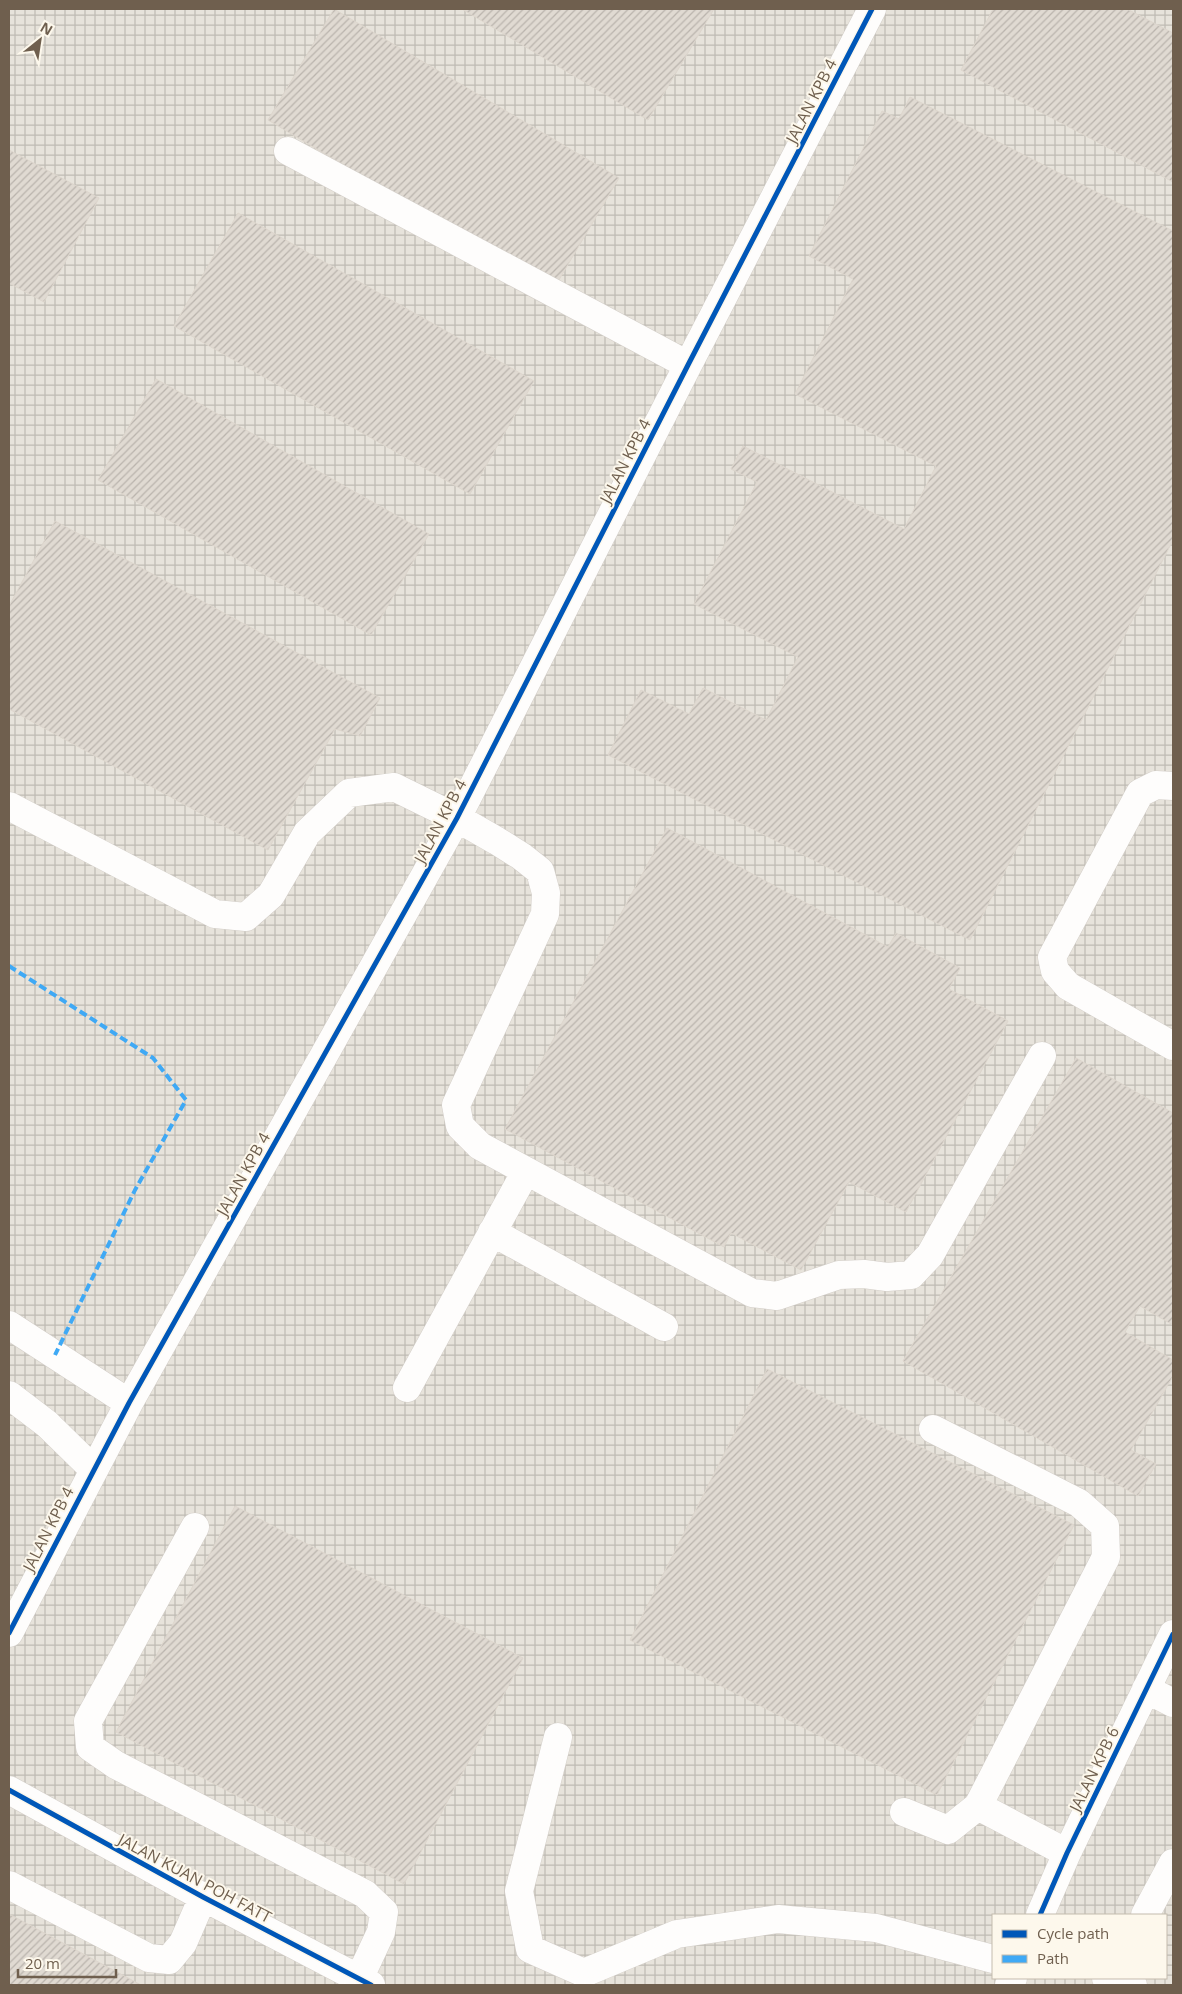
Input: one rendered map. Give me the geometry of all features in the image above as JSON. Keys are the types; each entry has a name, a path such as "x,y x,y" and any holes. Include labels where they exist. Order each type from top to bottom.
{"street":[{"name":"JALAN KPB 4","path":"9,1633 128,1403 457,818 872,9"},
{"path":"288,151 688,365"},
{"path":"1173,786 1156,785 1140,793 1052,957 1055,971 1068,986 1173,1046"},
{"path":"9,806 215,914 246,916 271,895 308,833 349,793 394,787 457,818 527,861 540,871 546,893 544,914 456,1105 460,1126 480,1146 752,1293 777,1296 839,1275 864,1274 888,1277 911,1275 930,1255 1042,1056"},
{"path":"406,1388 526,1171"},
{"path":"492,1232 664,1327"},
{"path":"9,1325 128,1403"},
{"path":"9,1395 47,1424 93,1469"},
{"path":"904,1812 948,1830 978,1806 1106,1556 1105,1526 1079,1503 932,1429"},
{"path":"195,1527 88,1721 90,1747 116,1765 365,1894 384,1912 381,1932 365,1982"},
{"name":"JALAN KPB 6","path":"1040,1914 1067,1853 1173,1634"},
{"path":"1146,1689 1173,1703"},
{"path":"558,1737 518,1891 530,1949 584,1974 677,1934 778,1919 876,1928 992,1958"},
{"name":"JALAN KUAN POH FATT","path":"9,1790 203,1897 365,1982"},
{"path":"978,1806 1067,1853"},
{"path":"1146,1914 1173,1863"},
{"path":"9,1885 149,1958 169,1960 183,1943 203,1897"}],"shaded area":[{"path":"9,9 1173,9 1173,1985 9,1985"}],"building":[{"path":"334,9 619,178 553,290 268,120"},
{"path":"462,9 714,9 648,120"},
{"path":"993,9 1127,9 1173,33 1173,182 961,70"},
{"path":"910,97 1173,231 1173,540 970,940 608,755 641,690 689,714 703,688 766,720 798,657 694,604 757,482 731,469 743,446 904,529 936,466 795,394 853,279 809,256 882,111 899,119"},
{"path":"9,150 99,198 44,302 9,283"},
{"path":"238,213 534,381 470,494 174,326"},
{"path":"156,379 429,534 371,635 98,480"},
{"path":"55,521 380,698 360,736 335,729 268,850 9,709 9,606"},
{"path":"667,828 888,947 896,933 960,968 949,989 1008,1021 906,1212 849,1182 801,1270 731,1233 724,1247 505,1129"},
{"path":"1076,1058 1173,1113 1173,1325 1140,1306 1125,1332 1173,1360 1173,1376 1131,1450 1156,1464 1138,1496 903,1361"},
{"path":"767,1369 1074,1525 937,1795 630,1640"},
{"path":"235,1506 523,1658 404,1884 116,1732"},
{"path":"9,1914 141,1985 9,1985"}],"marked path":[{"path":"9,966 153,1058 186,1100 135,1190 55,1355"}],"cycle path":[{"path":"9,1633 129,1403 457,818 872,9"},
{"path":"1040,1914 1067,1853 1173,1634"},
{"path":"9,1790 203,1897 371,1985"}]}
